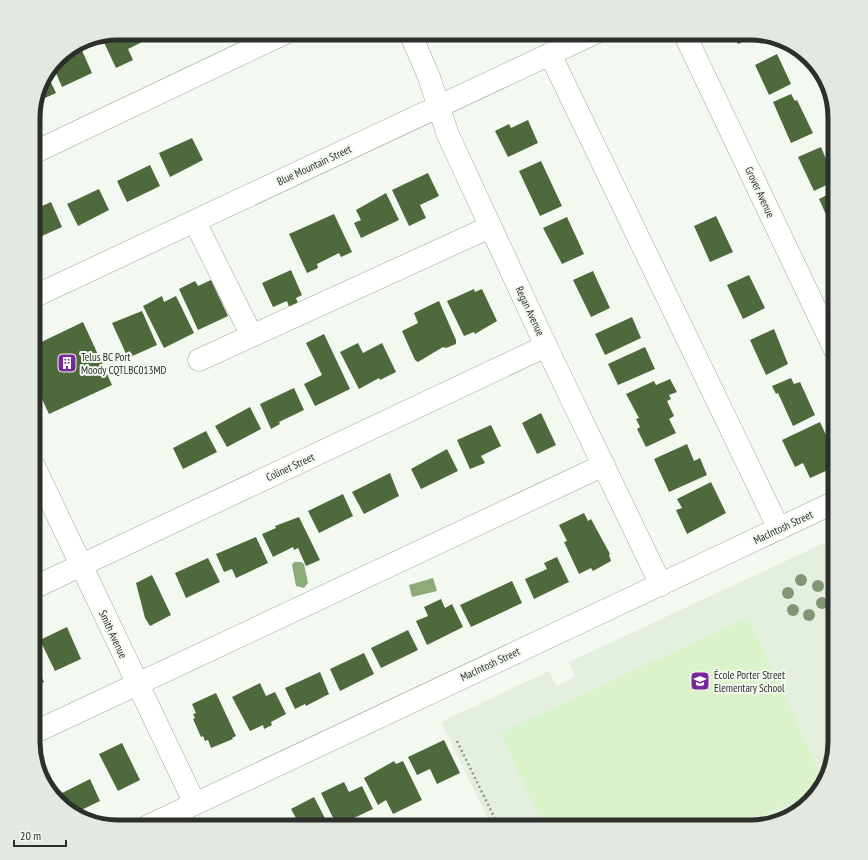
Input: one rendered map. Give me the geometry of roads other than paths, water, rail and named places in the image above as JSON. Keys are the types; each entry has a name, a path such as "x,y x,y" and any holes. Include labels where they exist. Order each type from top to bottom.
{"street":[{"path":"40,150 269,40"},
{"name":"Regan Avenue","path":"413,40 440,106 448,134 490,227 661,585"},
{"name":"Blue Mountain Street","path":"40,295 580,40"},
{"name":"Grover Avenue","path":"687,40 828,335"},
{"path":"550,54 779,529"},
{"path":"195,222 252,336"},
{"path":"199,360 490,227"},
{"name":"Colinet Street","path":"40,585 546,346"},
{"path":"40,730 604,465"},
{"name":"Smith Avenue","path":"40,479 195,804"},
{"name":"MacIntosh Street","path":"161,820 828,505"}],"place":[{"name":"Telus BC Port Moody CQTLBC013MD","path":"67,363"},
{"name":"École Porter Street Elementary School","path":"700,681"}]}
